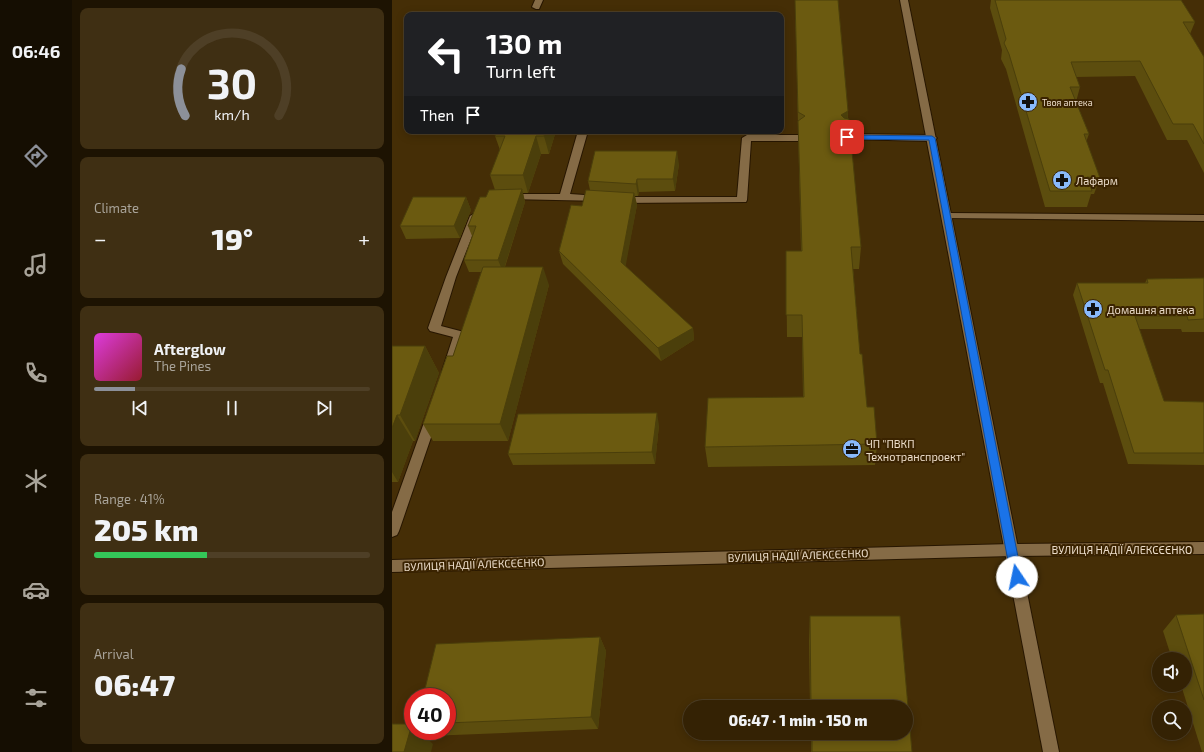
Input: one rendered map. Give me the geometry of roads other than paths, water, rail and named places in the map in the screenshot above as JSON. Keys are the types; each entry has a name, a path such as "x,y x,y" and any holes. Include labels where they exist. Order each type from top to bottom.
{"street":[{"path":"904,0 1051,752"},
{"path":"564,197 582,134"},
{"path":"847,137 932,138"},
{"path":"497,198 564,197 636,201 742,200 747,138 798,138"},
{"path":"445,379 460,335 434,328 451,277 479,205"},
{"path":"947,216 1204,218"},
{"path":"392,531 435,408"},
{"name":"ВУЛИЦЯ НАДІЇ АЛЕКСЄЄНКО","path":"392,566 1012,550 1204,548"}],"place":[{"name":"Твоя аптека","path":"1028,102"},
{"name":"Лафарм","path":"1062,180"},
{"name":"Домашня аптека","path":"1093,309"},
{"name":"ЧП \"ПВКП Технотранспроект\"","path":"852,449"}]}
